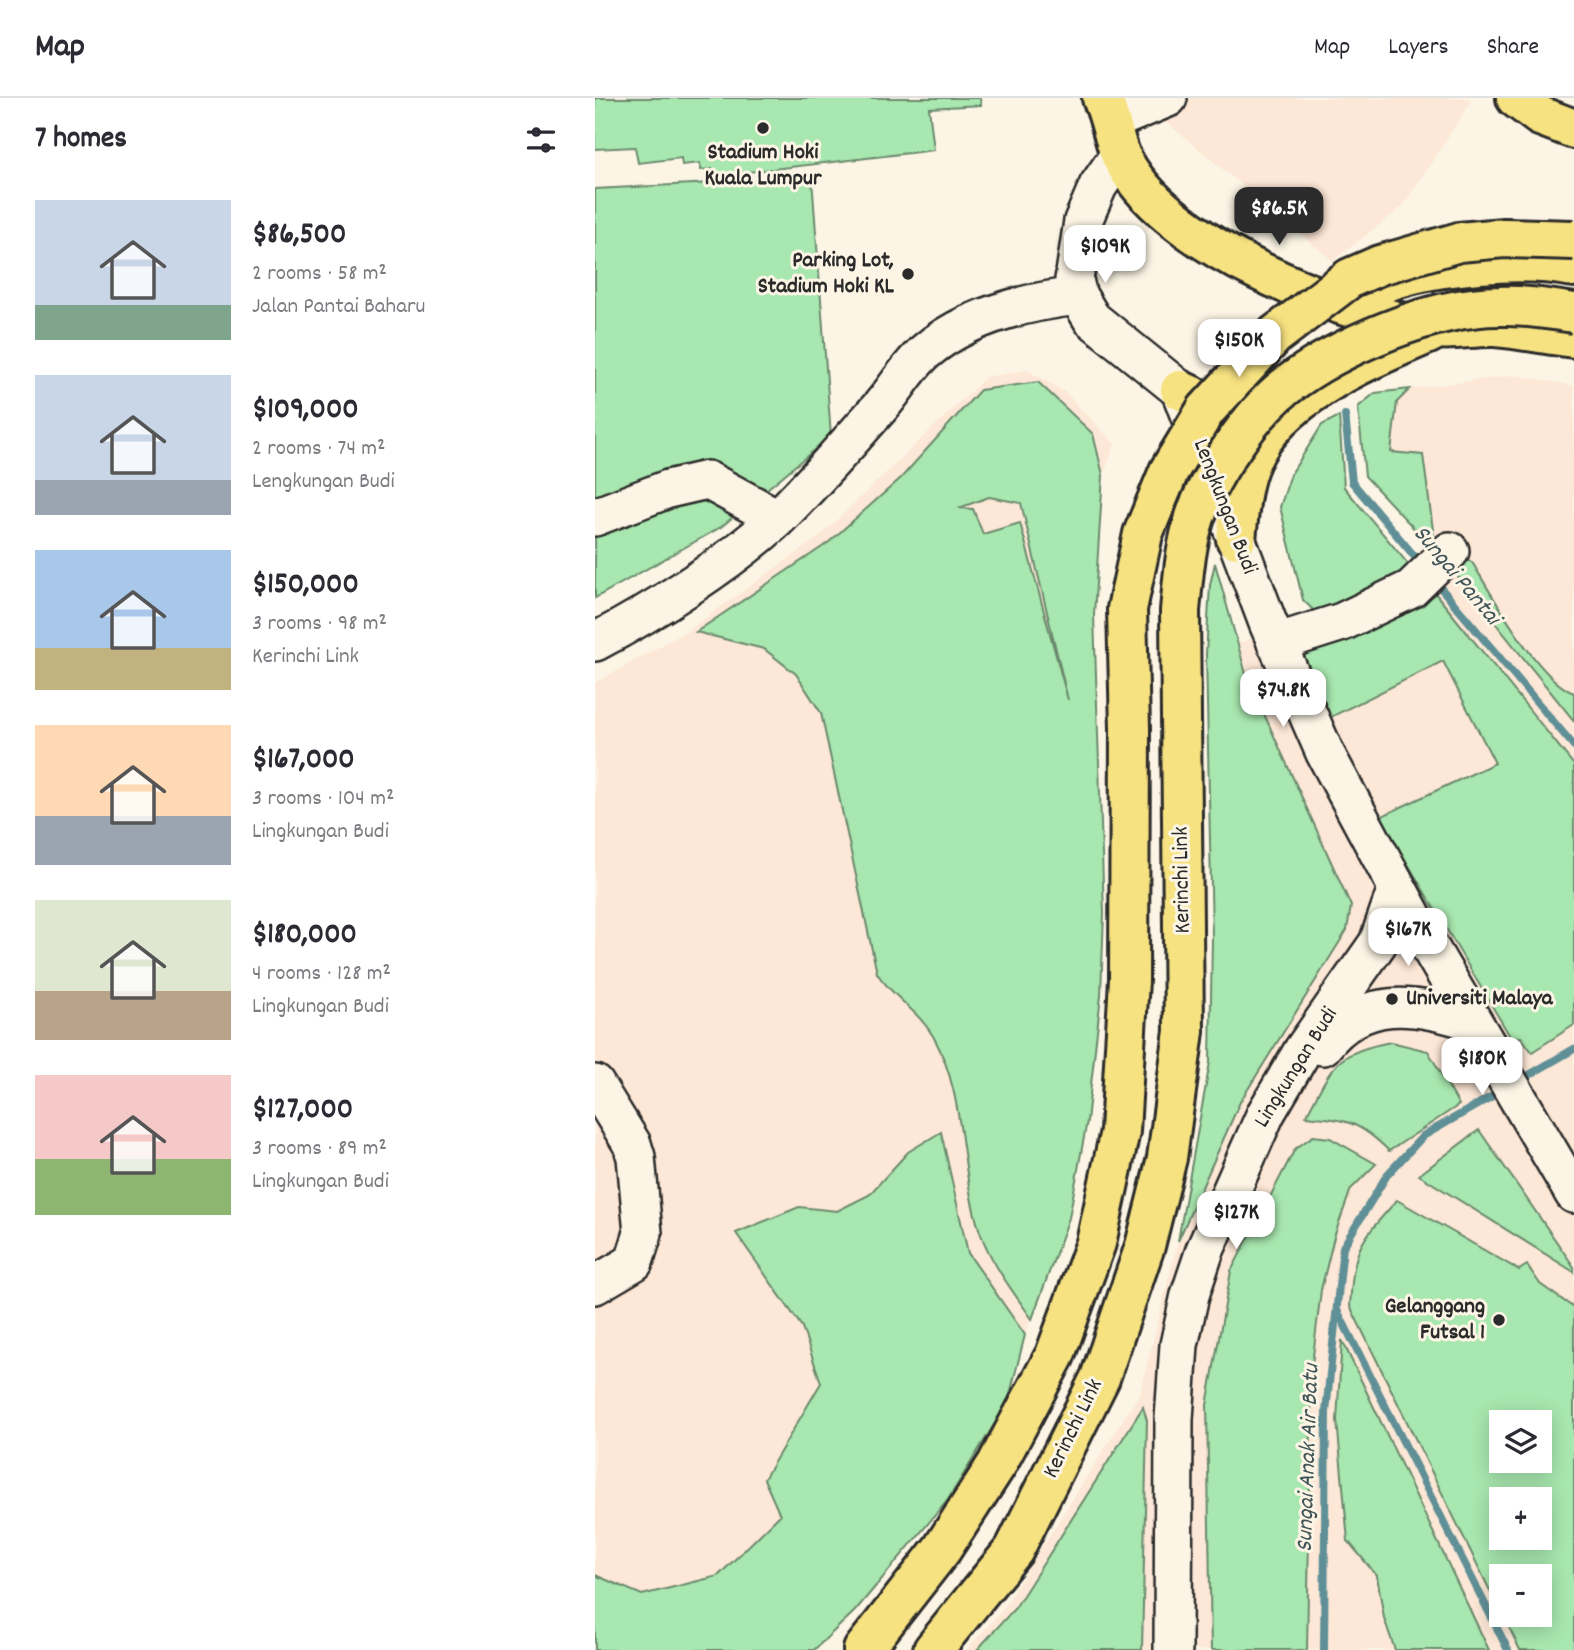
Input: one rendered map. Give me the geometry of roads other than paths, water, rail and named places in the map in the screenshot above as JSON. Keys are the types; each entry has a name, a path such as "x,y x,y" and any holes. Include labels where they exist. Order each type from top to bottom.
{"main road":[{"path":"1516,98 1540,116 1574,129"},
{"path":"1564,98 1574,105"},
{"path":"1112,124 1143,187 1189,231 1272,277 1356,311 1439,329 1495,327 1574,338"},
{"path":"863,1650 942,1549 997,1464 1055,1355 1096,1243 1120,1130 1129,980 1131,729 1127,609 1143,534 1170,471 1206,410 1237,373 1275,335 1350,278 1401,258 1459,242 1504,238 1574,240"},
{"path":"1275,335 1403,276 1473,265 1574,267"},
{"name":"Kerinchi Link","path":"933,1650 1014,1550 1100,1378 1145,1246 1167,1158 1184,1031 1180,611 1184,564 1196,515 1232,447 1254,417 1285,387 1333,357 1418,318 1498,306 1574,313"},
{"path":"1236,539 1240,495 1251,459 1291,407 1332,380 1439,329"},
{"path":"1180,390 1215,407 1248,410 1291,407"}],"street":[{"path":"1168,98 1112,124 1098,186 1083,221 1074,280 1078,296 1092,319 1180,390"},
{"path":"595,642 627,625 739,550 777,518 881,406 925,352 973,322 1002,311 1078,296"},
{"name":"Lengkungan Budi","path":"1180,390 1276,643 1325,753 1397,888"},
{"path":"595,517 668,489 707,480 777,518"},
{"path":"1276,643 1342,622 1411,589 1450,551"},
{"path":"1397,888 1528,1119 1568,1167"},
{"name":"Lingkungan Budi","path":"1173,1650 1174,1419 1179,1345 1191,1295 1205,1250 1266,1113 1303,1051 1378,943 1397,888"},
{"name":"Lingkungan Budi","path":"1191,1650 1199,1354 1207,1308 1225,1245 1241,1209 1317,1054 1335,1031 1354,1016 1401,1006 1440,1011 1478,1033"},
{"path":"595,1084 632,1144 643,1233 634,1262 595,1284"}],"waterway":[{"name":"Sungai Pantai","path":"1345,415 1352,482 1421,564"},
{"name":"Sungai Pantai","path":"1434,580 1574,746"},
{"name":"Sungai Pantai","path":"1517,1082 1574,1049"},
{"name":"Sungai Anak Air Batu","path":"1324,1650 1326,1412 1343,1247 1387,1175 1423,1136 1503,1090"},
{"name":"Sungai Anak Air Batu","path":"1338,1312 1508,1650"}],"place":[{"name":"Stadium Hoki Kuala Lumpur","path":"763,128"},
{"name":"Parking Lot, Stadium Hoki KL","path":"908,274"},
{"name":"Universiti Malaya","path":"1392,999"},
{"name":"Gelanggang Futsal 1","path":"1499,1320"}]}
